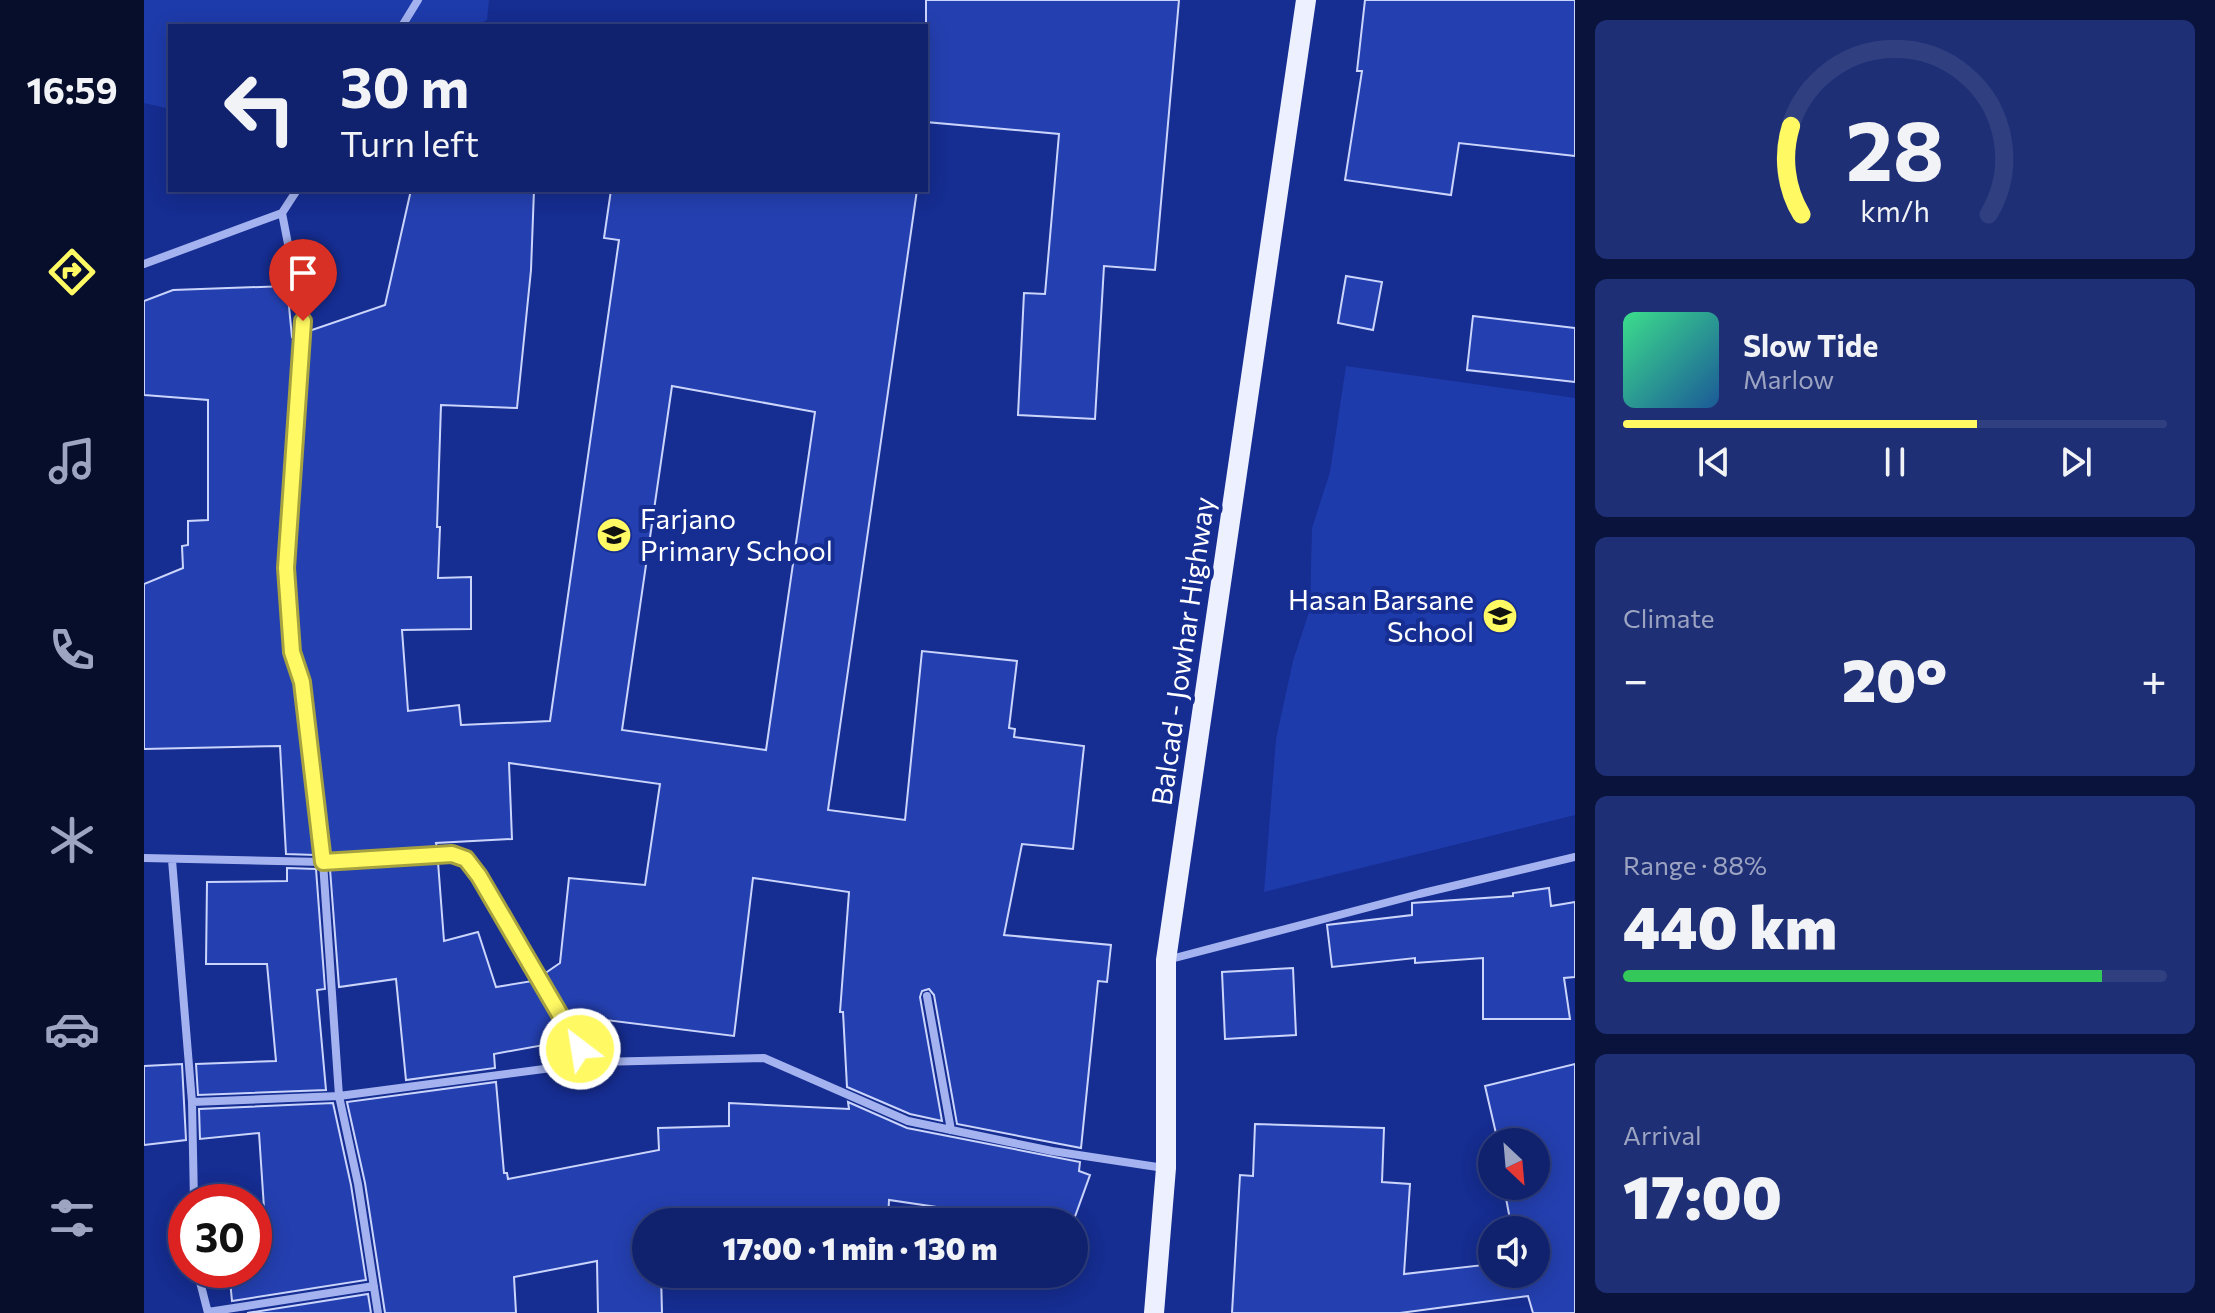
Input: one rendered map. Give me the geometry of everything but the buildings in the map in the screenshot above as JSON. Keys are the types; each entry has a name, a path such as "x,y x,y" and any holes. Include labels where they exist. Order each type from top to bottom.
{"main road":[{"name":"Balcad - Jowhar Highway","path":"1154,1313 1166,1168 1166,960 1306,0"}],"street":[{"path":"403,24 418,0"},
{"path":"144,264 282,213 296,192"},
{"path":"282,213 303,321 286,568 292,652 302,682 323,862 339,1096 358,1184 378,1313"},
{"path":"144,858 323,862 452,854 466,859 479,876 580,1049 598,1062"},
{"path":"1166,960 1575,857"},
{"path":"172,860 192,1102 194,1184"},
{"path":"927,996 951,1130"},
{"path":"192,1102 339,1096 598,1062 764,1058 908,1121 1052,1151 1166,1168"},
{"path":"202,1288 208,1312 374,1286"}],"shaded area":[{"path":"144,0 489,0 487,20 479,24 168,24 168,109 144,103"},
{"path":"1346,366 1575,398 1575,815 1264,892 1276,739 1293,661 1310,609 1312,528 1330,472"}],"place":[{"name":"Farjano Primary School","path":"614,535"},
{"name":"Hasan Barsane School","path":"1500,616"}],"route":[{"path":"303,321 286,568 292,652 302,682 323,862 452,854 466,859 479,876 580,1049"}]}
